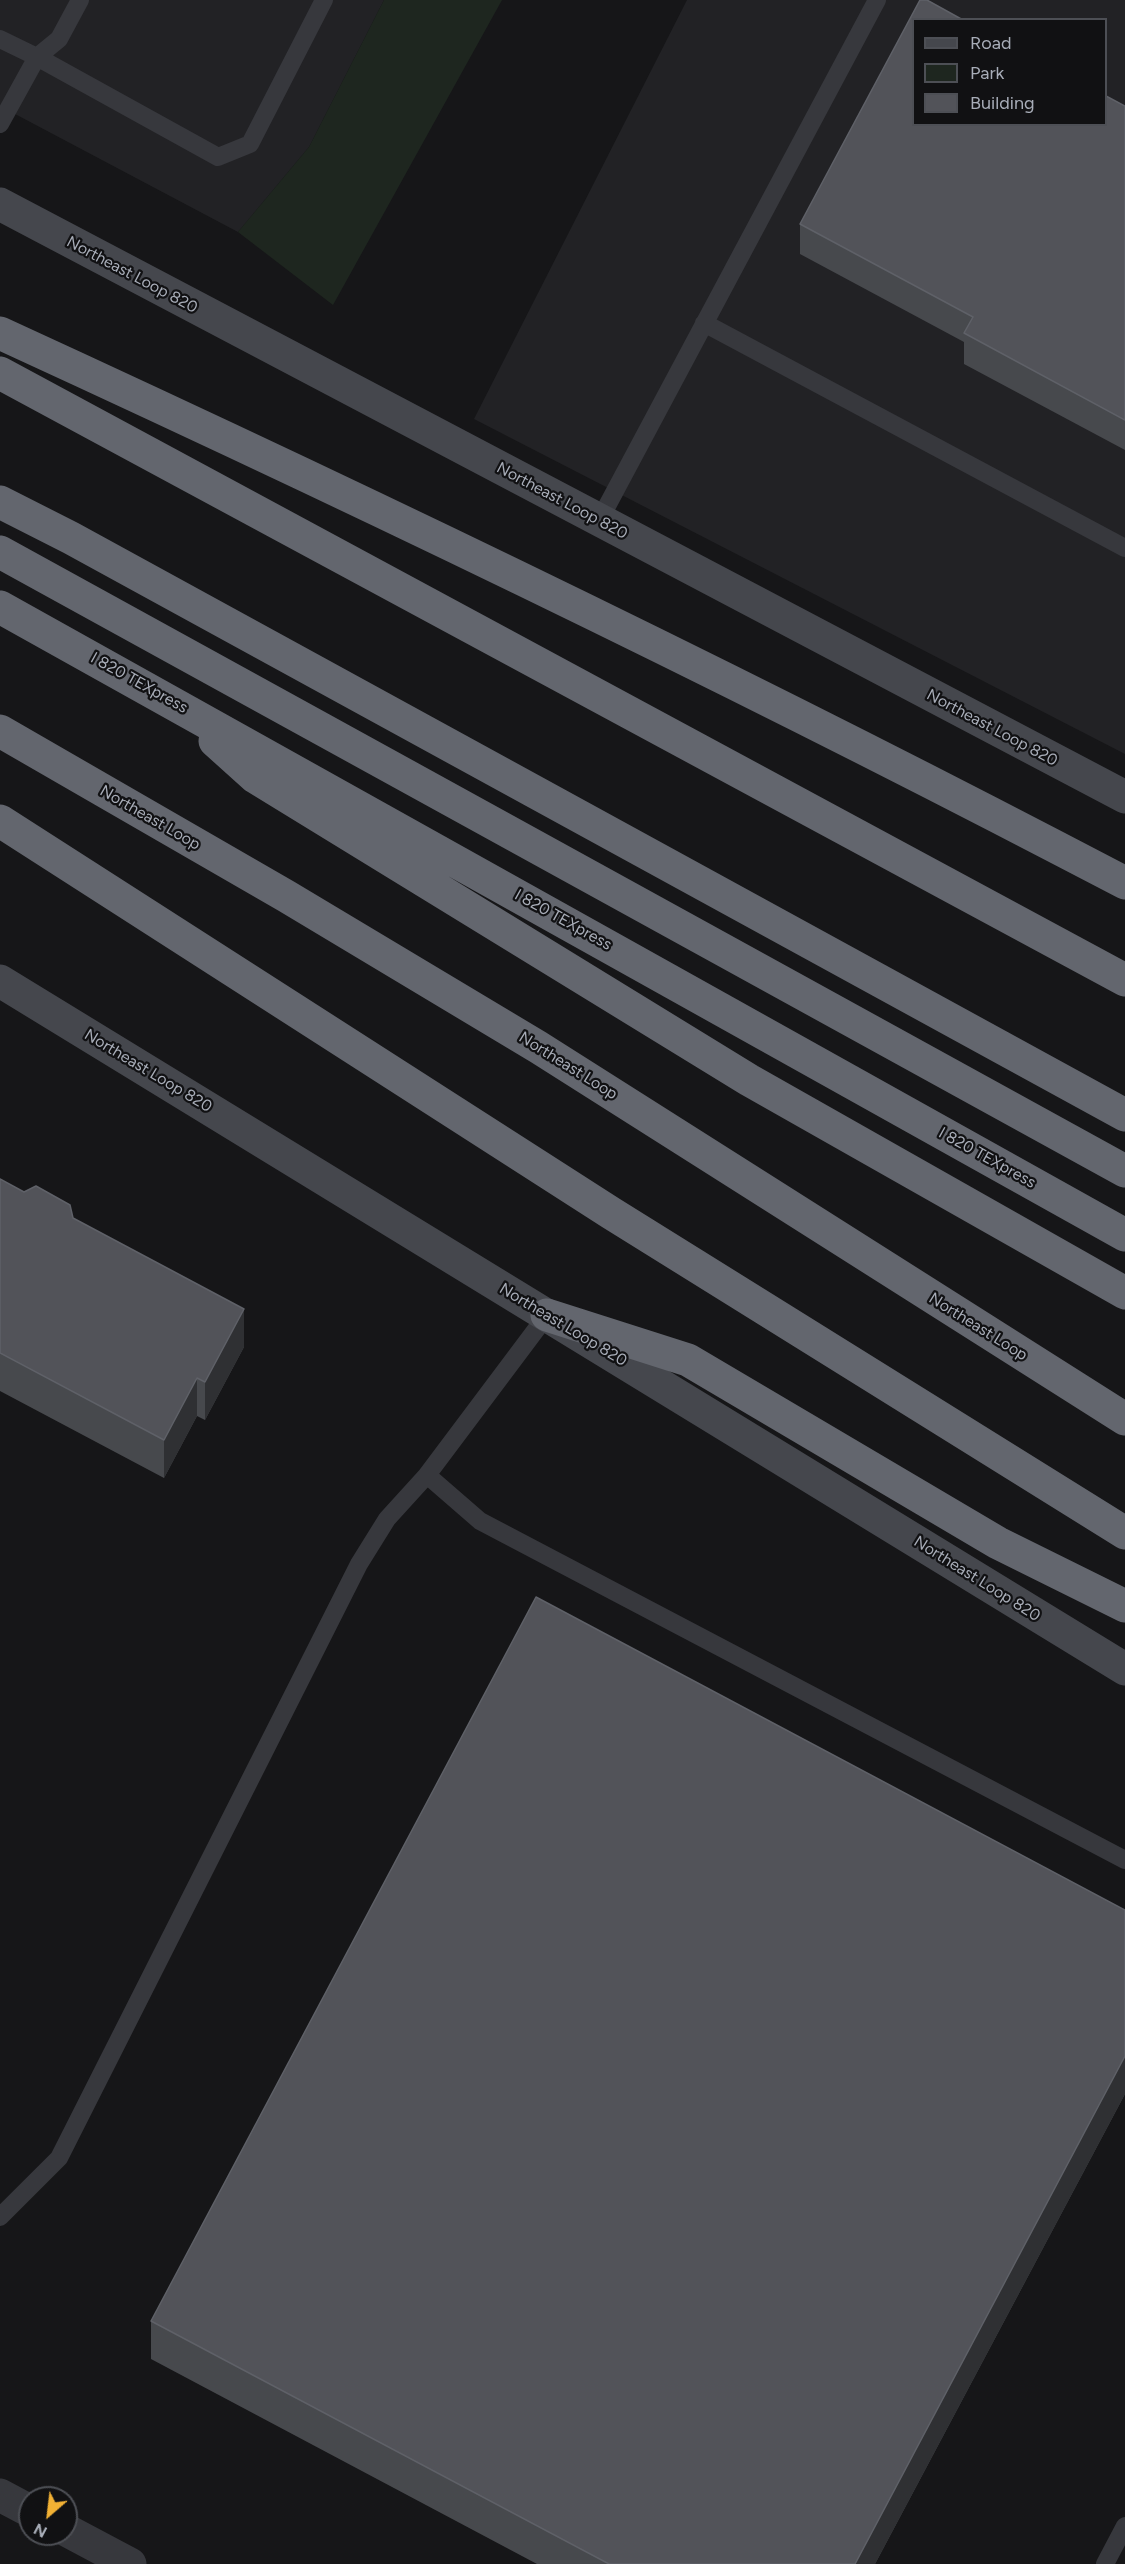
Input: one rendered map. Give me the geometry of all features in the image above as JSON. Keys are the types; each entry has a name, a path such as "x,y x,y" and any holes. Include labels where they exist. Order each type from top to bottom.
{"highway":[{"path":"0,333 183,417 879,754 1125,883"},
{"path":"0,373 1125,981"},
{"path":"0,502 82,544 1125,1115"},
{"path":"0,552 1125,1171"},
{"name":"I 820 TEXpress","path":"0,607 1125,1235"},
{"path":"172,701 255,777 749,1080 1125,1293"},
{"name":"Northeast Loop","path":"0,731 286,896 538,1047 1125,1419"},
{"path":"0,821 621,1219 1125,1533"},
{"path":"548,1315 688,1360 998,1543 1125,1606"}],"main road":[{"name":"Northeast Loop 820","path":"0,204 1125,797"},
{"name":"Northeast Loop 820","path":"0,981 1125,1669"}],"street":[{"path":"0,2495 18,2505"},
{"path":"78,2536 130,2564"}],"lane":[{"path":"0,124 37,57 59,39 80,0"},
{"path":"0,39 218,157 250,144 324,0"},
{"path":"600,521 877,0"},
{"path":"705,323 1125,548"},
{"path":"0,2217 59,2158 359,1564 387,1519 427,1475 548,1315"},
{"path":"427,1475 480,1521 1125,1860"},
{"path":"1105,2564 1125,2526"}],"shaded area":[{"path":"0,0 384,0 309,147 238,232 0,106"},
{"path":"687,0 1125,0 1125,754 474,419"}],"green space":[{"path":"384,0 502,0 333,305 238,232 309,147"}],"building":[{"path":"920,0 927,0 959,18 912,18 912,126 1107,126 1107,97 1125,106 1125,420 964,333 973,317 800,224"},
{"path":"0,1179 24,1192 36,1186 70,1205 73,1218 244,1309 205,1382 197,1378 164,1440 0,1353"},
{"path":"536,1597 1125,1910 1125,2056 855,2564 609,2564 151,2321"}]}
